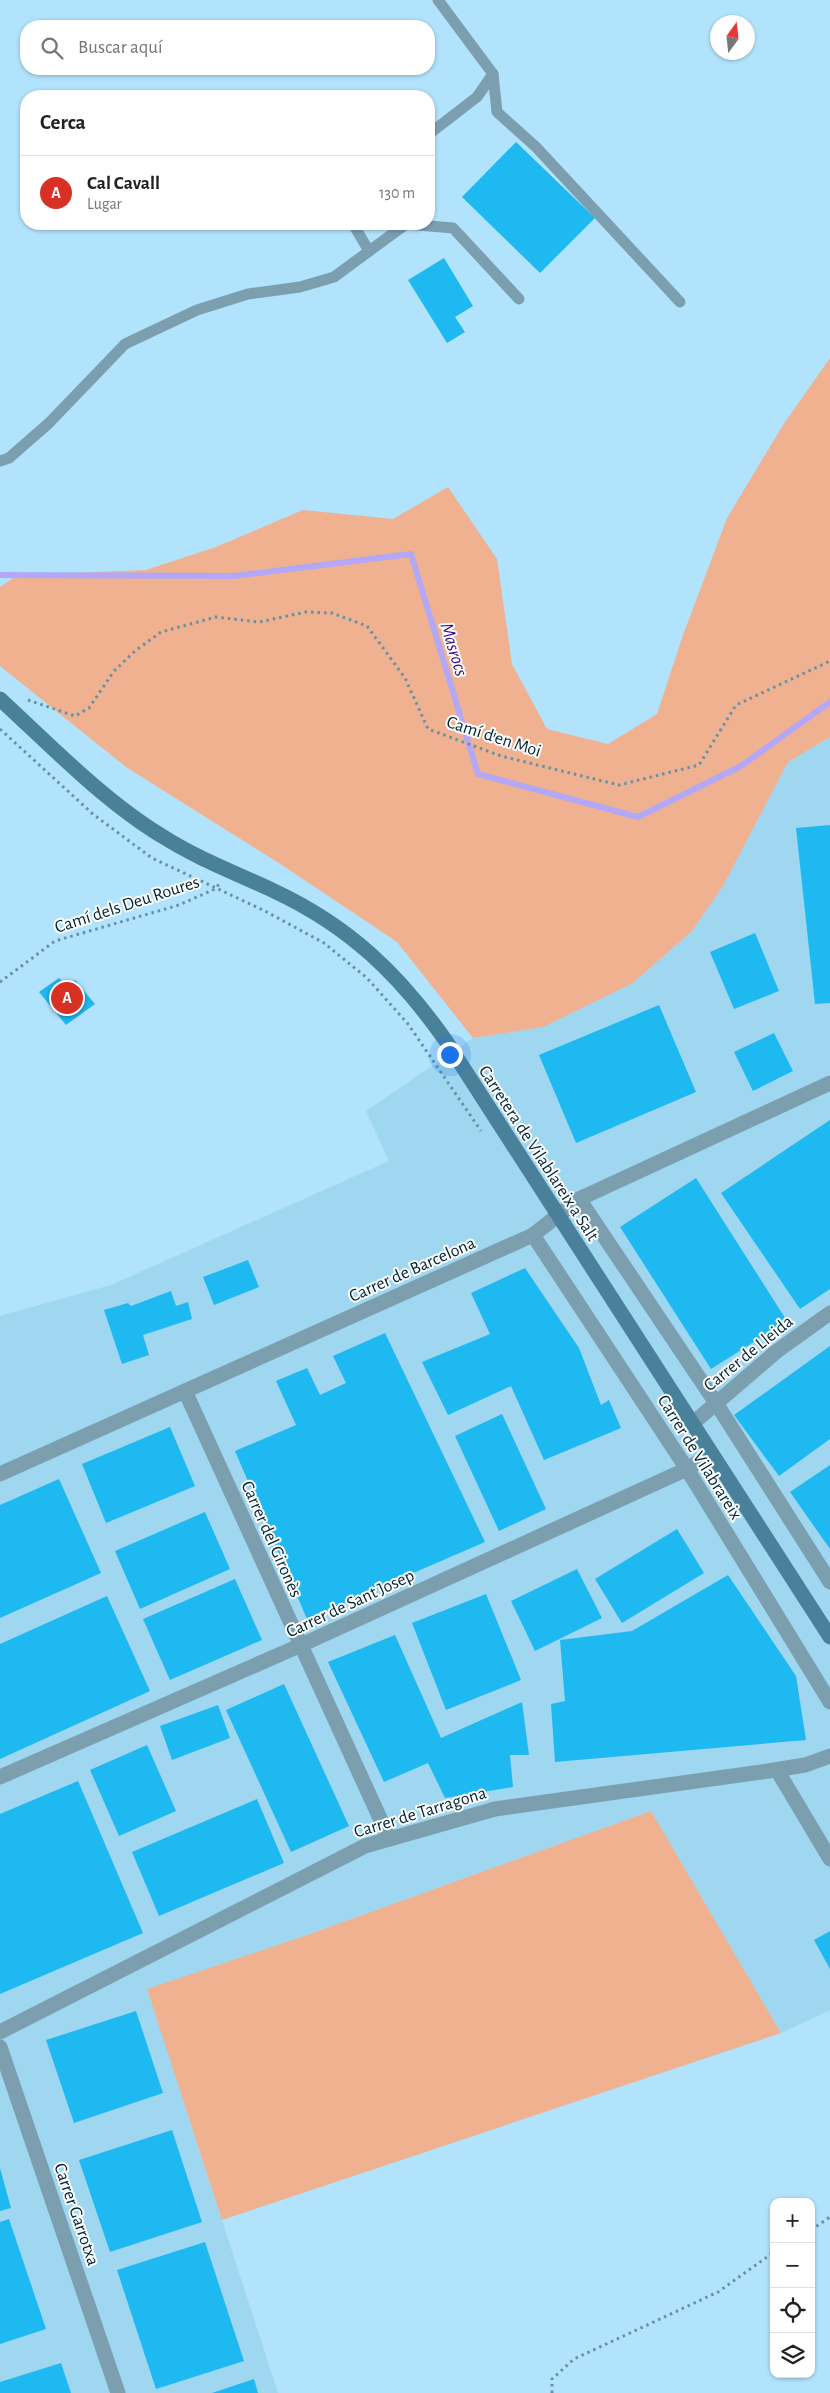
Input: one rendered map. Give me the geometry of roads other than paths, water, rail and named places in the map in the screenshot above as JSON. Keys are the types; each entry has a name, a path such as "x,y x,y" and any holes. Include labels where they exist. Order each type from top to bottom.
{"street":[{"name":"Carretera de Vilablareix a Salt","path":"1,700 121,807 160,836 198,857 301,904 334,924 394,974 421,1006 446,1041 830,1636"},
{"name":"Carrer de Barcelona","path":"0,1474 534,1235 579,1200 830,1083"},
{"path":"579,1200 716,1403 830,1582"},
{"name":"Carrer de Vilabrareix","path":"534,1235 687,1469 830,1702"},
{"name":"Carrer de Lleida","path":"692,1424 777,1351 830,1313"},
{"name":"Carrer del Gironès","path":"185,1391 299,1646 389,1838"},
{"name":"Carrer de Sant Josep","path":"0,1777 299,1646 687,1469 711,1454"},
{"name":"Carrer de Tarragona","path":"0,2032 366,1846 389,1838 495,1809 777,1770 805,1765 830,1756"},
{"path":"777,1770 830,1859"},
{"name":"Carrer Garrotxa","path":"0,2047 118,2393"}],"lane":[{"path":"438,0 494,74 497,112 536,147 680,302"},
{"path":"435,129 477,97 494,74"},
{"path":"435,226 453,228 520,299"},
{"path":"357,230 369,251"},
{"path":"0,461 9,458 49,423 126,344 197,310 248,294 300,287 334,277 398,230"}],"waterway":[{"name":"Masrocs","path":"0,575 234,576 411,554 478,774 638,817 741,766 830,702"}],"place":[{"name":"Cal Cavall","path":"67,998"}]}
